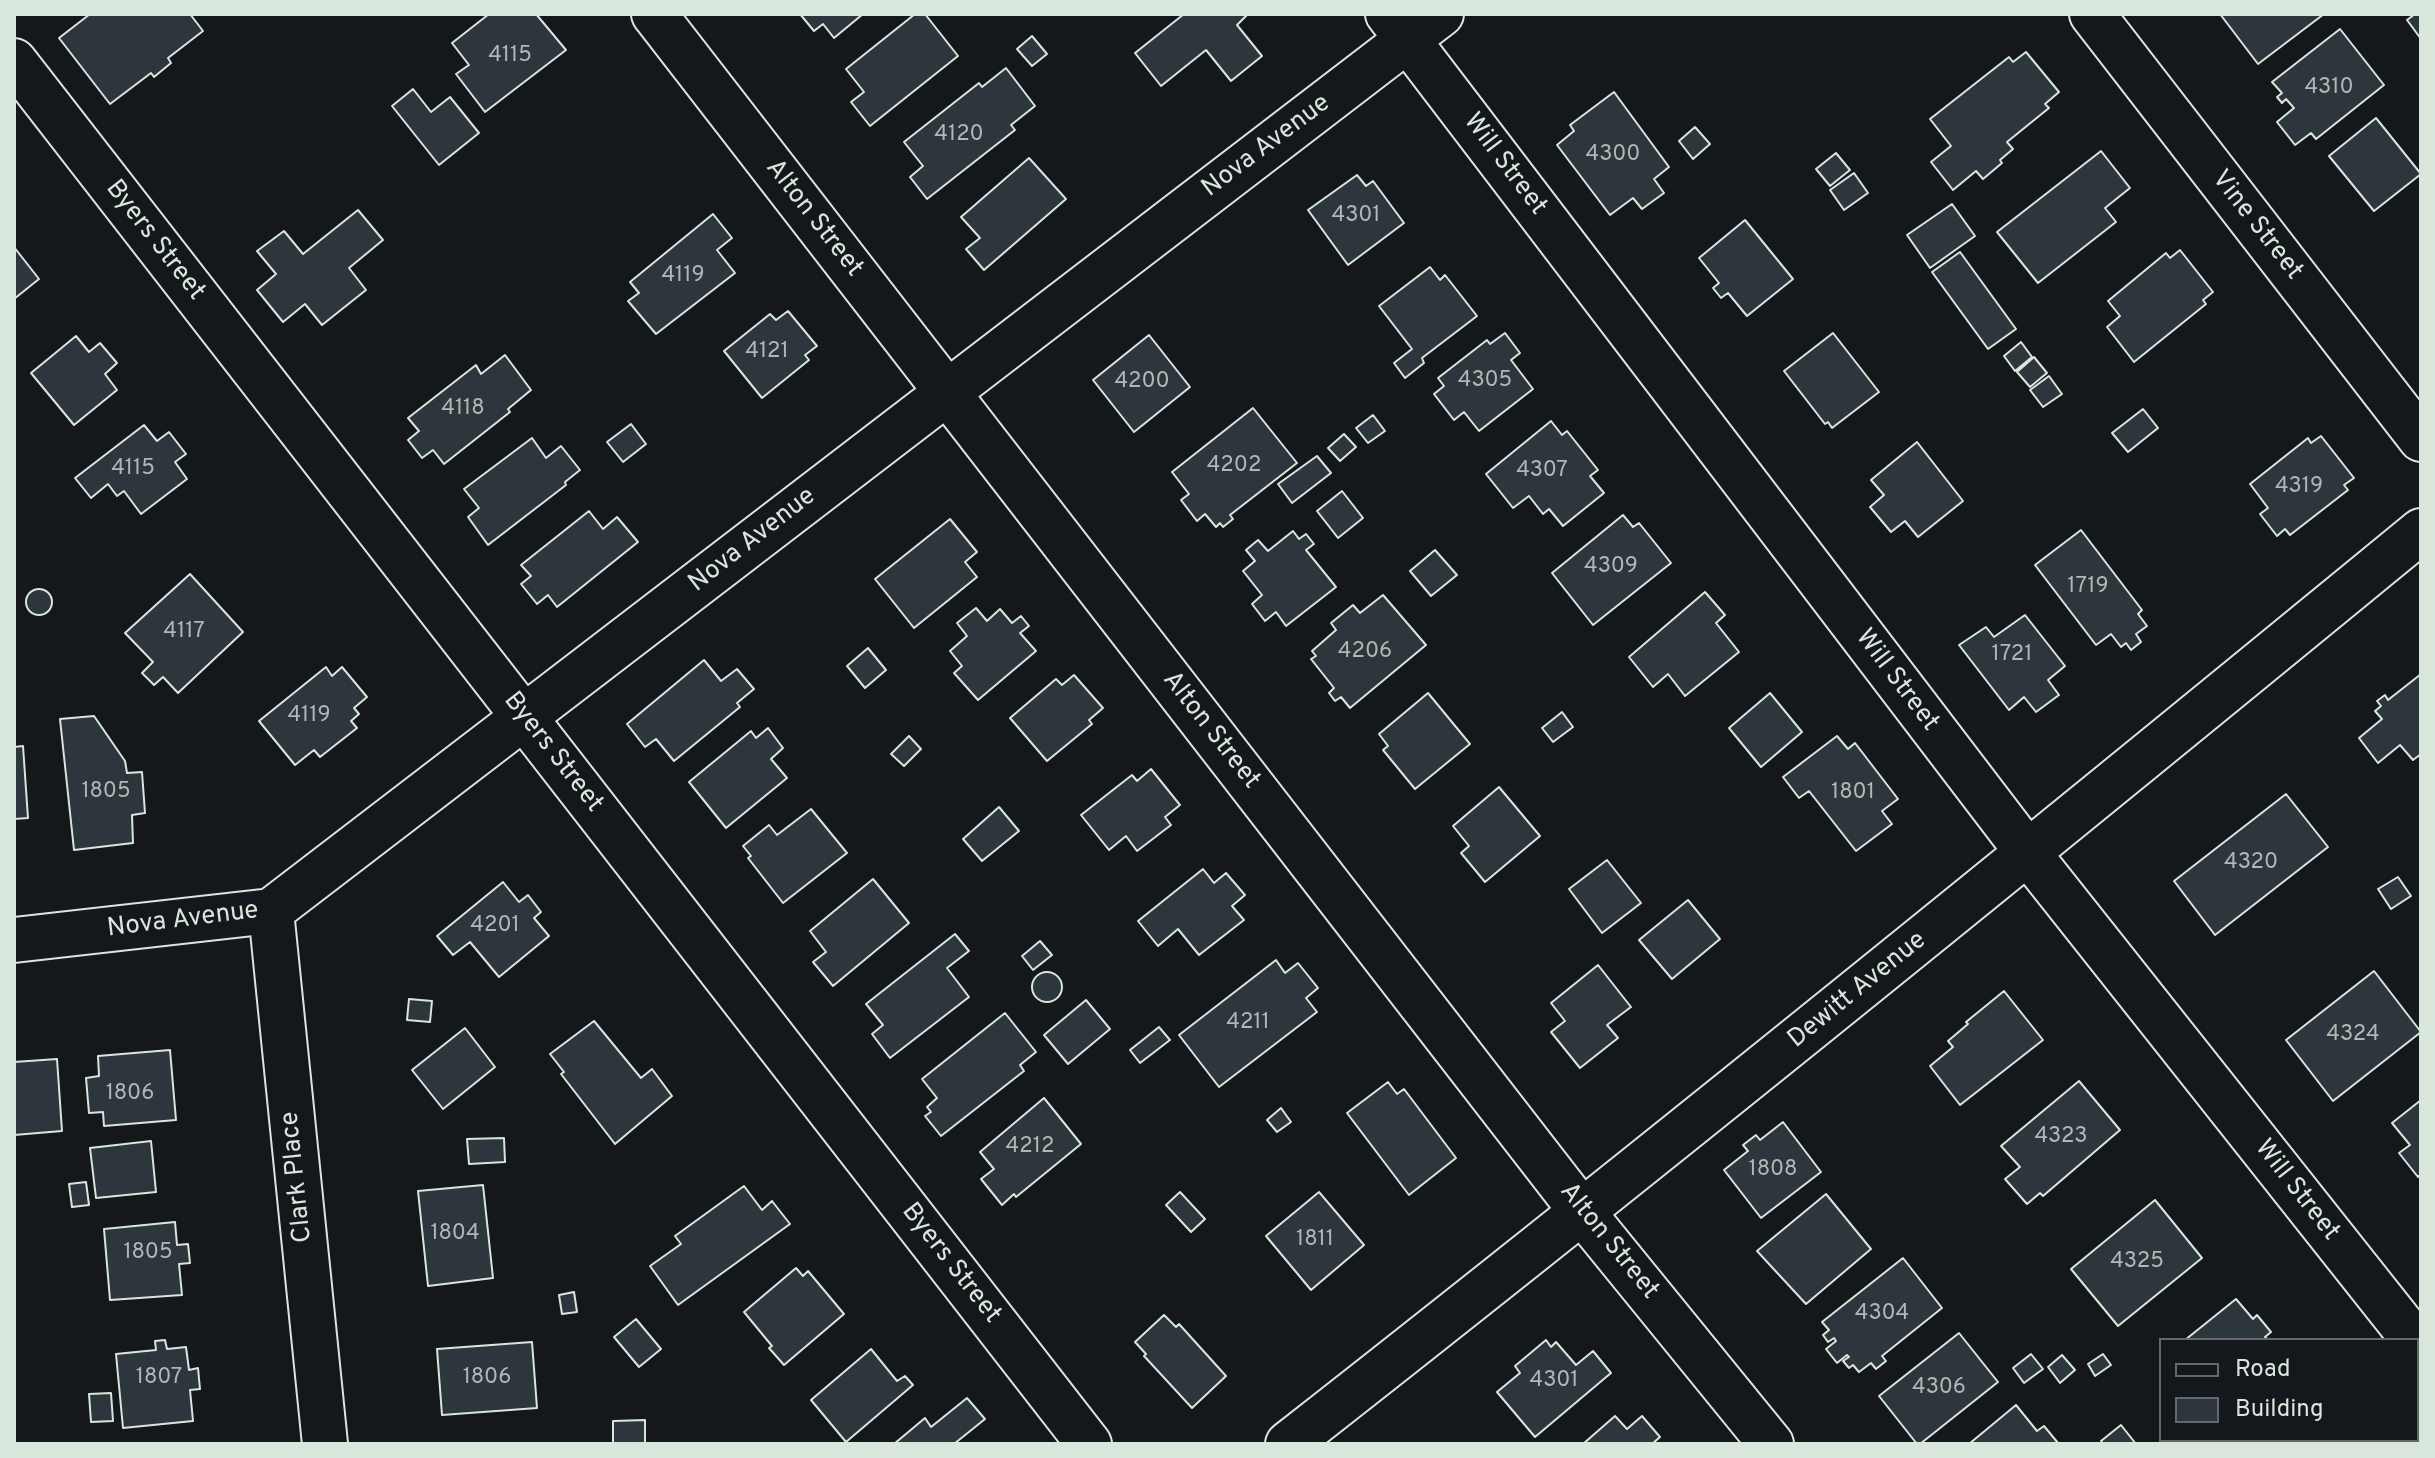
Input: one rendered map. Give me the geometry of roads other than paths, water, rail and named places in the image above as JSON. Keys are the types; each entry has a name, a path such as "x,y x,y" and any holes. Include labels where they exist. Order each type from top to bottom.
{"street":[{"name":"Alton Street","path":"654,14 1583,1213 1771,1444"},
{"name":"Vine Street","path":"2092,14 2421,439"},
{"name":"Nova Avenue","path":"14,940 271,911 947,392 1412,22"},
{"name":"Will Street","path":"1412,22 2028,853 2413,1338"},
{"name":"Byers Street","path":"14,61 1089,1444"},
{"name":"Dewitt Avenue","path":"1288,1444 1583,1213 2421,531"},
{"name":"Clark Place","path":"271,911 325,1444"}]}
